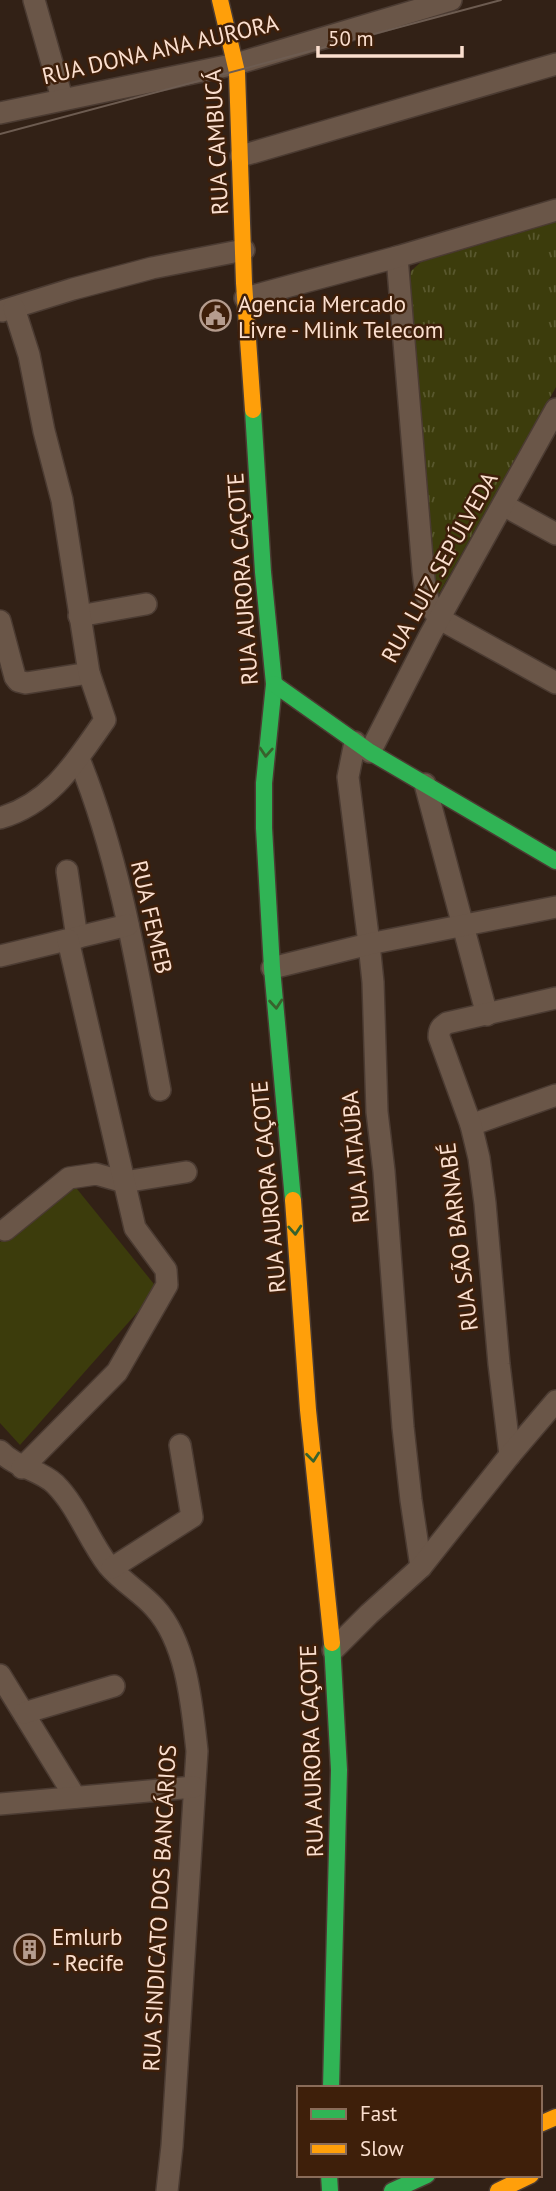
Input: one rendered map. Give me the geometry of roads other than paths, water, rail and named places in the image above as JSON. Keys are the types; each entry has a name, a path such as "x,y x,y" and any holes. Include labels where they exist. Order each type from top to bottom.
{"main road":[{"name":"RUA CAMBUCÁ","path":"220,0 236,64 245,290"},
{"name":"RUA AURORA CAÇOTE","path":"245,290 263,572 274,684 264,783 272,968 308,1410 333,1650 339,1784 331,2086"},
{"path":"274,684 362,747 556,862"},
{"path":"392,2191 423,2177"},
{"path":"498,2191 527,2177"}],"street":[{"path":"34,0 62,98"},
{"name":"RUA DONA ANA AURORA","path":"0,113 236,64 451,0"},
{"path":"241,156 556,64"},
{"path":"245,290 397,257 556,210"},
{"path":"0,818 25,808 45,795 79,759 105,720 89,673 62,500 44,431 29,355 7,310 152,268 244,250"},
{"path":"397,257 425,590 431,609 440,619 556,683"},
{"name":"RUA LUIZ SEPÚLVEDA","path":"362,747 440,619 556,409"},
{"path":"503,505 556,534"},
{"path":"79,616 146,604"},
{"path":"0,621 18,681 26,683 89,673"},
{"name":"RUA JATAÚBA","path":"362,747 348,777 373,982 377,1112 384,1171 403,1427 421,1567"},
{"name":"RUA FEMEB","path":"79,759 108,842 128,925 160,1090"},
{"path":"425,784 486,1015 556,998"},
{"path":"22,1468 117,1372 167,1285 166,1270 135,1228 73,939 67,871"},
{"path":"272,968 369,944 556,906"},
{"path":"0,956 128,925"},
{"name":"RUA SÃO BARNABÉ","path":"486,1015 447,1023 441,1027 439,1037 471,1125 479,1158 510,1455"},
{"path":"471,1125 556,1095"},
{"path":"2,1227 69,1178 96,1174 124,1182 187,1172"},
{"path":"333,1650 421,1567 556,1401"},
{"path":"112,1569 192,1517 180,1445"},
{"name":"RUA SINDICATO DOS BANCÁRIOS","path":"0,1451 22,1468 51,1481 63,1493 112,1569 122,1581 156,1609 169,1630 181,1660 191,1701 197,1751 167,2191"},
{"path":"0,1675 75,1797"},
{"path":"23,1713 114,1686"},
{"path":"0,1804 194,1787"}],"tram line":[{"path":"0,134 501,0"}],"place":[{"name":"Agencia Mercado Livre - Mlink Telecom","path":"215,316"},
{"name":"Emlurb - Recife","path":"29,1949"}]}
